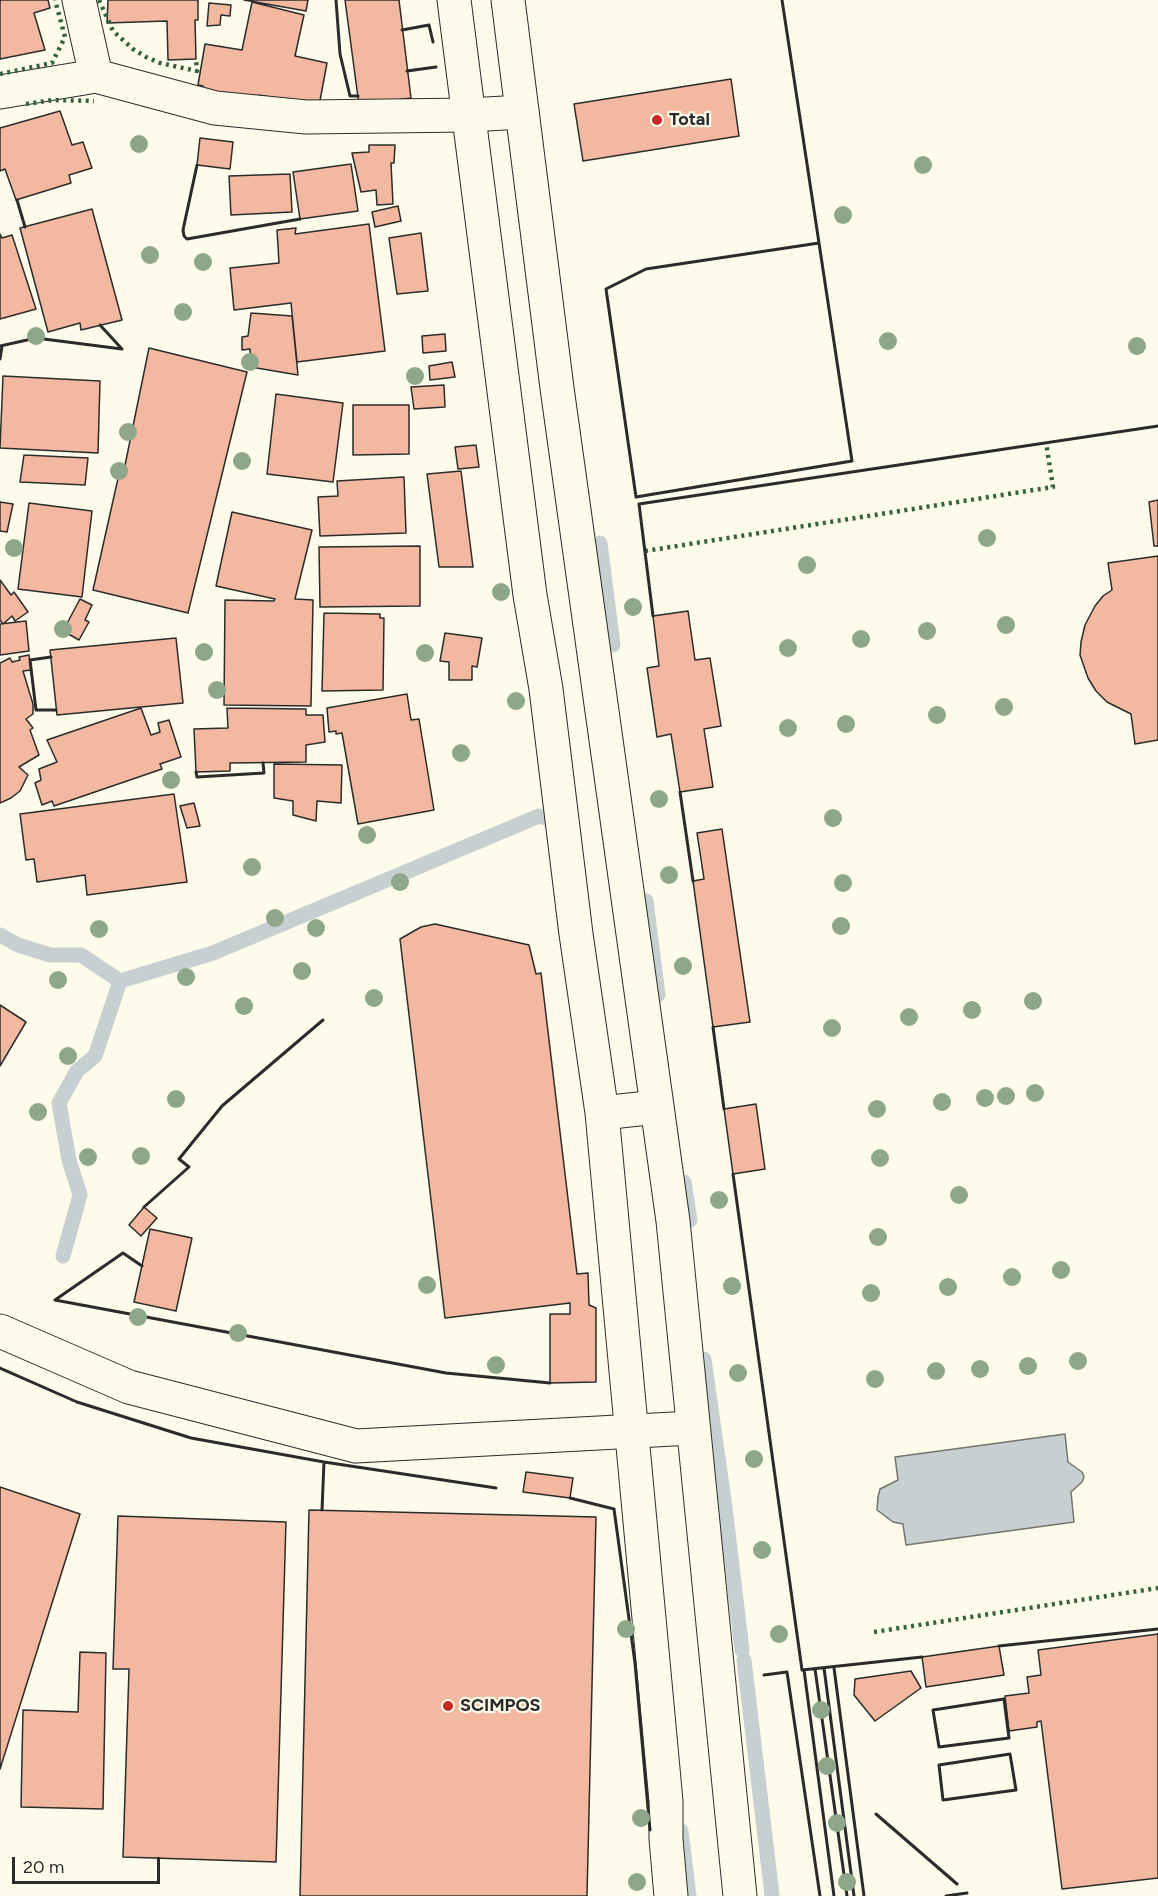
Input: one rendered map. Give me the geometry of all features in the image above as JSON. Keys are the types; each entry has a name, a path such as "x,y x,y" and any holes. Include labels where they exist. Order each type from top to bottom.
{"main road":[{"path":"79,0 96,76"},
{"path":"454,0 530,595 546,689 576,934 602,1113 666,1801 666,1839 671,1896"},
{"path":"508,0 557,388 673,1221 740,1896"},
{"path":"0,92 96,76 215,108 306,117 522,112"},
{"path":"546,689 597,679"},
{"path":"602,1113 657,1107"},
{"path":"0,1331 129,1387 356,1446 692,1428"}],"shaded area":[{"path":"1065,1434 1068,1462 1082,1472 1084,1477 1071,1492 1074,1522 906,1545 903,1524 893,1522 877,1510 880,1489 898,1480 895,1457"}],"building":[{"path":"0,0 48,0 50,8 34,13 45,50 0,59"},
{"path":"108,0 198,0 198,20 195,20 196,59 168,60 167,21 107,23"},
{"path":"244,0 308,0 306,11"},
{"path":"345,0 399,0 411,98 359,105"},
{"path":"252,2 304,15 295,56 327,63 319,106 259,95 258,102 202,93 203,86 198,85 205,44 242,50"},
{"path":"209,3 231,5 230,16 221,15 220,25 207,26"},
{"name":"Total","path":"731,79 739,136 583,161 574,104"},
{"path":"60,111 72,145 83,142 92,168 69,175 71,183 16,200 5,169 0,171 0,128"},
{"path":"200,138 233,142 230,169 197,165"},
{"path":"369,145 395,145 394,163 391,163 393,204 377,205 376,190 361,192 352,153 369,152"},
{"path":"351,164 358,211 300,219 293,172"},
{"path":"290,174 292,212 231,215 229,176"},
{"path":"398,206 401,221 375,227 372,212"},
{"path":"92,209 122,320 81,330 80,323 48,332 20,228"},
{"path":"369,224 385,351 297,362 291,303 234,310 230,268 279,263 277,230 296,228 295,234"},
{"path":"421,233 428,291 397,294 389,238"},
{"path":"0,234 2,238 12,235 36,309 0,319"},
{"path":"251,313 292,316 298,375 251,367 250,349 242,350 242,337 248,336"},
{"path":"445,334 446,351 423,353 422,336"},
{"path":"149,348 247,372 188,613 93,590 119,474 123,475"},
{"path":"452,362 455,377 430,380 429,366"},
{"path":"3,376 100,381 98,453 0,448"},
{"path":"444,385 445,407 414,409 411,387"},
{"path":"276,394 343,403 333,482 267,474"},
{"path":"353,405 409,405 409,454 353,455"},
{"path":"476,445 479,467 458,469 455,447"},
{"path":"24,455 88,458 85,485 20,482"},
{"path":"461,471 473,567 439,567 427,474"},
{"path":"404,477 406,533 320,536 318,497 338,496 337,481"},
{"path":"1158,500 1158,546 1154,546 1149,502"},
{"path":"0,502 13,504 7,532 0,531"},
{"path":"29,503 92,511 82,597 18,589"},
{"path":"232,512 312,530 295,599 313,600 311,706 224,705 225,600 274,601 275,599 216,586"},
{"path":"420,546 420,606 320,607 319,547"},
{"path":"1158,556 1158,740 1135,744 1131,714 1107,702 1088,678 1080,655 1081,642 1085,625 1095,606 1112,590 1108,563"},
{"path":"0,580 11,595 14,592 28,612 15,621 12,616 3,624 0,620"},
{"path":"80,599 92,605 85,620 89,622 79,640 63,631"},
{"path":"688,611 695,660 710,658 721,726 704,729 713,787 680,792 671,734 657,737 647,668 659,666 653,616"},
{"path":"324,613 380,614 380,618 384,618 383,690 322,691"},
{"path":"26,621 29,651 0,655 0,624"},
{"path":"445,633 482,638 477,667 472,666 472,680 449,680 449,662 440,661"},
{"path":"176,638 183,703 57,715 50,650"},
{"path":"29,655 31,670 23,671 33,704 33,714 26,719 33,728 30,730 39,755 19,767 28,775 20,791 0,803 0,663 10,658 12,662 20,660 19,657"},
{"path":"407,694 411,720 419,719 434,810 358,824 342,733 329,732 327,708"},
{"path":"141,708 151,735 160,732 158,723 169,720 181,757 160,764 162,769 54,806 52,801 42,805 35,783 41,780 39,769 57,762 47,740"},
{"path":"227,708 306,709 306,715 323,715 325,742 306,745 306,762 230,763 230,771 196,772 194,729 228,728"},
{"path":"274,764 342,765 341,803 317,801 316,821 293,815 293,801 274,798"},
{"path":"174,794 187,882 87,895 85,875 37,882 34,859 26,860 20,814"},
{"path":"194,803 200,826 187,828 180,806"},
{"path":"722,829 750,1022 713,1027 693,881 704,879 697,833"},
{"path":"435,924 529,945 536,974 541,973 577,1274 588,1273 589,1305 596,1308 596,1382 550,1383 550,1314 570,1314 570,1303 445,1318 400,939 421,927"},
{"path":"0,1005 26,1022 0,1066"},
{"path":"756,1104 765,1169 733,1174 724,1109"},
{"path":"144,1207 157,1218 141,1236 129,1225"},
{"path":"150,1229 192,1238 176,1311 134,1302"},
{"path":"526,1472 573,1478 570,1498 523,1492"},
{"path":"0,1487 80,1514 0,1769"},
{"name":"SCIMPOS","path":"309,1510 596,1517 587,1896 300,1896"},
{"path":"118,1516 286,1522 276,1862 123,1857 129,1669 113,1669"},
{"path":"1158,1634 1158,1878 1062,1889 1041,1721 1037,1722 1037,1727 1009,1731 1005,1696 1029,1693 1027,1677 1041,1675 1038,1650"},
{"path":"999,1646 1004,1675 926,1687 922,1657"},
{"path":"80,1652 106,1653 103,1809 21,1807 23,1710 78,1712"},
{"path":"911,1671 921,1688 875,1721 854,1695 855,1679"}],"waterway":[{"path":"600,543 613,645"},
{"path":"120,981 213,953 539,816 550,819 555,833"},
{"path":"646,901 658,995"},
{"path":"0,935 18,945 50,955 81,955 120,981"},
{"path":"63,1256 80,1195 69,1160 59,1103 77,1071 95,1056 120,981"},
{"path":"684,1182 690,1220"},
{"path":"704,1359 742,1650"},
{"path":"744,1660 772,1895"},
{"path":"681,1831 689,1896"}],"hedge":[{"path":"0,74 52,63 65,37 55,0"},
{"path":"99,0 113,31 146,57 160,63 197,71 196,59"},
{"path":"26,104 53,100 94,101"},
{"path":"645,551 1053,487 1046,442"},
{"path":"874,1632 1158,1588"}],"wall":[{"path":"336,0 340,54 350,96 358,96"},
{"path":"782,0 802,131 819,243 852,461 636,497 606,289 646,269 819,243"},
{"path":"402,30 429,25 433,42"},
{"path":"407,71 436,67"},
{"path":"197,165 183,230 187,239 300,219"},
{"path":"17,200 25,227"},
{"path":"0,346 36,338 122,349 100,325"},
{"path":"0,359 2,346"},
{"path":"653,616 639,504 1158,426"},
{"path":"51,657 30,660 36,710 56,710"},
{"path":"196,772 197,777 264,773 263,763"},
{"path":"680,792 693,881"},
{"path":"144,1207 189,1167 179,1159 222,1106 323,1020"},
{"path":"713,1027 724,1109"},
{"path":"733,1174 802,1670 922,1657"},
{"path":"142,1266 123,1253 55,1300 446,1373 550,1383"},
{"path":"0,1368 77,1402 191,1438 324,1462 496,1488"},
{"path":"322,1510 324,1462"},
{"path":"570,1498 614,1509 635,1663 650,1830"},
{"path":"999,1646 1158,1629"},
{"path":"824,1668 854,1896"},
{"path":"834,1668 864,1896"},
{"path":"815,1669 847,1896"},
{"path":"804,1670 834,1896"},
{"path":"764,1675 787,1672 820,1896"},
{"path":"1004,1699 1009,1738 939,1747 933,1710 1004,1699"},
{"path":"1010,1754 1016,1790 943,1800 939,1765 1010,1754"},
{"path":"876,1814 957,1884"},
{"path":"946,1896 967,1893"}],"place":[{"name":"Total","path":"657,120"},
{"name":"SCIMPOS","path":"448,1706"}]}
